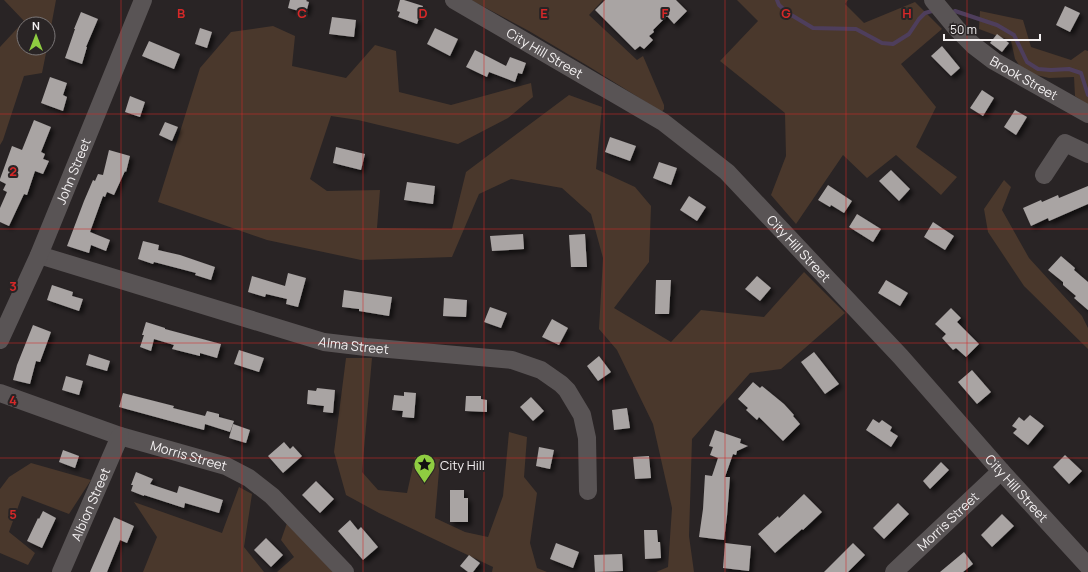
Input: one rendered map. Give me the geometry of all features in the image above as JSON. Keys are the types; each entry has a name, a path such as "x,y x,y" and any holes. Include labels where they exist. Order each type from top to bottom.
{"street":[{"name":"John Street","path":"0,340 39,256 143,0"},
{"name":"City Hill Street","path":"454,0 663,122 727,172 901,356 1001,471 1088,566"},
{"name":"Brook Street","path":"933,0 957,29 973,45 994,61 1088,114"},
{"path":"1044,175 1065,142 1088,154"},
{"name":"Alma Street","path":"39,256 324,342 512,360 541,370 567,390 582,415 586,438 588,491"},
{"name":"Morris Street","path":"0,393 120,436 226,466 249,478 272,496 345,572"},
{"name":"Albion Street","path":"61,572 120,436"},
{"name":"Morris Street","path":"894,572 1001,471"}],"shaded area":[{"path":"4,0 56,0 53,16 19,16"},
{"path":"471,0 603,0 589,15 637,60 643,56 664,105 664,109 662,112 529,31"},
{"path":"737,0 848,0 845,4 864,23 915,2 942,29 901,64 936,107 916,147 957,177 941,195 896,155 867,178 843,155 796,224 771,195 786,156 785,113 720,61 758,21"},
{"path":"980,11 1023,20 1031,47 1071,60 1085,50 1088,51 1088,105 1075,96 1074,77 1049,78 1024,72 1015,59 1011,41 979,29"},
{"path":"273,26 295,36 292,66 346,78 375,45 396,51 399,92 451,105 531,83 533,97 508,118 458,144 358,120 331,116 310,179 327,191 380,190 377,228 452,229 466,172 569,95 602,107 596,169 635,187 651,206 649,262 614,308 671,342 701,310 764,317 804,272 845,313 781,369 750,373 692,439 689,536 694,572 656,572 668,567 672,508 653,424 617,350 599,329 603,258 591,214 562,188 511,179 479,194 452,257 361,260 267,240 158,202 200,68 231,32"},
{"path":"16,30 16,56 45,56 42,73 24,76 0,145 0,47"},
{"path":"1004,180 1011,187 1002,210 1029,258 1082,316 1088,328 1088,349 1024,286 988,232 984,209"},
{"path":"346,358 372,358 362,472 378,490 407,493 415,457 440,459 435,518 465,532 488,537 503,496 509,432 527,437 524,477 537,493 530,543 537,568 547,572 492,572 493,567 379,513 346,495 334,452"},
{"path":"31,463 91,480 69,514 22,496 9,532 35,553 28,565 0,553 0,489 9,477"},
{"path":"239,487 252,494 244,547 264,572 143,572 157,537 134,502 222,533"},
{"path":"287,523 333,572 277,572 294,557 281,540"}],"building":[{"path":"290,0 307,0 306,1 309,2 306,13 288,8"},
{"path":"400,0 423,6 417,24 398,17 400,12 397,11"},
{"path":"605,0 676,0 687,11 674,24 667,16 649,36 653,40 644,49 640,46 635,50 595,10"},
{"path":"1065,6 1080,13 1070,32 1056,25"},
{"path":"81,12 98,19 86,47 82,64 65,58"},
{"path":"332,17 356,20 354,37 329,34"},
{"path":"200,28 212,32 207,48 195,44"},
{"path":"435,28 458,39 450,56 427,44"},
{"path":"997,34 1009,43 1002,52 990,43"},
{"path":"149,41 180,54 174,69 142,56"},
{"path":"942,46 960,68 951,76 931,56"},
{"path":"475,50 506,66 510,57 526,63 522,74 518,73 515,82 489,72 487,77 466,67"},
{"path":"50,77 67,83 63,95 67,97 63,111 41,103"},
{"path":"982,90 994,98 983,116 970,108"},
{"path":"130,96 145,102 140,117 125,112"},
{"path":"1015,110 1027,117 1016,135 1004,127"},
{"path":"34,120 51,127 41,152 45,154 43,159 49,161 43,174 35,171 27,195 24,194 9,226 0,222 0,208 7,192 3,190 6,184 0,181 0,179 12,146 22,150"},
{"path":"165,122 178,127 172,141 159,135"},
{"path":"610,137 636,146 630,161 605,152"},
{"path":"336,147 365,154 361,170 333,163"},
{"path":"109,150 130,156 126,172 125,171 114,195 107,192 105,197 103,196 90,232 110,240 106,251 91,245 89,253 67,246 93,180 95,181 98,174 103,175"},
{"path":"659,162 677,168 671,185 653,178"},
{"path":"891,170 910,189 899,201 879,181"},
{"path":"407,182 435,186 433,204 404,200"},
{"path":"828,185 852,201 844,213 831,205 830,207 818,200"},
{"path":"1088,186 1088,204 1049,221 1048,218 1031,226 1023,208 1041,200 1042,202 1058,195 1059,198"},
{"path":"689,196 706,207 697,221 680,210"},
{"path":"857,214 881,229 873,242 849,227"},
{"path":"933,222 954,236 945,250 924,237"},
{"path":"523,234 524,249 492,251 490,236"},
{"path":"585,234 587,267 571,267 569,235"},
{"path":"143,241 159,245 158,250 180,255 215,267 211,280 195,275 196,273 154,262 153,264 138,259"},
{"path":"1061,256 1088,282 1088,310 1074,298 1076,296 1063,285 1063,282 1048,270"},
{"path":"288,273 306,278 298,307 286,304 287,299 266,294 265,297 248,292 252,276 285,286"},
{"path":"757,276 771,288 760,301 745,289"},
{"path":"656,280 671,280 669,314 655,314"},
{"path":"886,280 908,293 900,306 878,293"},
{"path":"52,285 73,292 72,296 83,299 79,311 47,300"},
{"path":"344,290 392,297 389,316 359,311 359,309 342,307"},
{"path":"444,298 467,300 466,317 443,316"},
{"path":"490,307 507,313 501,328 484,322"},
{"path":"951,308 961,318 957,322 979,344 966,357 956,348 953,350 942,338 946,334 935,324"},
{"path":"552,319 568,328 559,345 542,337"},
{"path":"146,322 165,329 221,344 217,358 200,353 200,356 172,349 174,345 154,339 151,351 140,347"},
{"path":"33,325 51,332 40,362 36,361 30,384 13,380 17,365"},
{"path":"239,350 264,358 259,372 234,364"},
{"path":"814,352 839,384 825,394 801,362"},
{"path":"89,354 110,361 107,371 86,365"},
{"path":"599,356 611,372 598,381 587,366"},
{"path":"972,370 991,392 977,404 958,382"},
{"path":"66,376 83,381 79,395 62,390"},
{"path":"753,382 760,388 762,386 784,404 800,424 783,441 759,417 757,420 746,410 748,408 738,399"},
{"path":"317,388 335,390 333,413 323,412 324,406 307,404 308,390 316,391"},
{"path":"404,392 416,393 414,418 402,417 403,411 392,410 394,395 404,396"},
{"path":"123,393 174,406 173,408 205,416 207,411 219,414 219,417 234,421 230,432 205,424 204,430 119,407"},
{"path":"466,396 481,396 481,399 487,400 487,412 465,411"},
{"path":"531,397 544,411 533,421 520,407"},
{"path":"627,408 630,428 614,430 612,410"},
{"path":"1030,415 1044,426 1028,445 1013,433 1017,429 1012,426 1019,417 1024,421"},
{"path":"873,419 879,423 882,420 892,427 890,431 898,436 891,447 866,430"},
{"path":"233,424 250,430 246,443 229,438"},
{"path":"715,430 741,439 740,443 748,446 737,451 736,455 733,454 725,477 730,477 724,540 699,537 703,509 705,475 712,476 718,458 710,455 713,447 709,446"},
{"path":"284,442 290,449 293,446 302,456 283,473 268,456"},
{"path":"539,447 554,450 550,469 536,466"},
{"path":"63,450 79,456 75,468 59,462"},
{"path":"1065,455 1082,471 1069,484 1053,467"},
{"path":"649,456 651,478 635,479 633,457"},
{"path":"941,462 949,470 930,489 923,481"},
{"path":"136,472 153,479 150,484 177,493 179,486 223,500 219,513 185,503 184,508 131,491 133,485 131,485"},
{"path":"316,481 334,499 320,513 302,495"},
{"path":"450,490 464,490 464,498 468,498 468,522 450,522"},
{"path":"804,494 822,512 775,553 758,534 778,516 779,518"},
{"path":"898,503 909,514 884,539 873,528"},
{"path":"43,511 56,518 42,548 27,541"},
{"path":"1002,514 1014,526 992,547 981,535"},
{"path":"114,517 134,526 127,543 120,540 107,572 90,572"},
{"path":"350,520 358,530 361,527 378,547 363,560 338,531"},
{"path":"644,530 657,530 658,542 660,542 661,558 645,559"},
{"path":"266,538 283,555 271,567 254,550"},
{"path":"556,543 579,552 573,568 550,559"},
{"path":"725,543 751,546 749,571 723,568"},
{"path":"853,543 865,555 848,572 824,572"},
{"path":"964,552 973,564 963,572 940,572"},
{"path":"622,554 623,571 595,572 594,555"},
{"path":"469,555 480,563 473,572 468,572 460,566"}],"waterway":[{"path":"777,0 779,5 788,13 813,28 856,29 882,43 893,44 909,34 925,13 932,11"},
{"path":"955,11 997,25 1014,35 1027,62 1038,69 1069,69 1081,73 1088,95"}],"place":[{"name":"City Hill","path":"424,484"}]}
